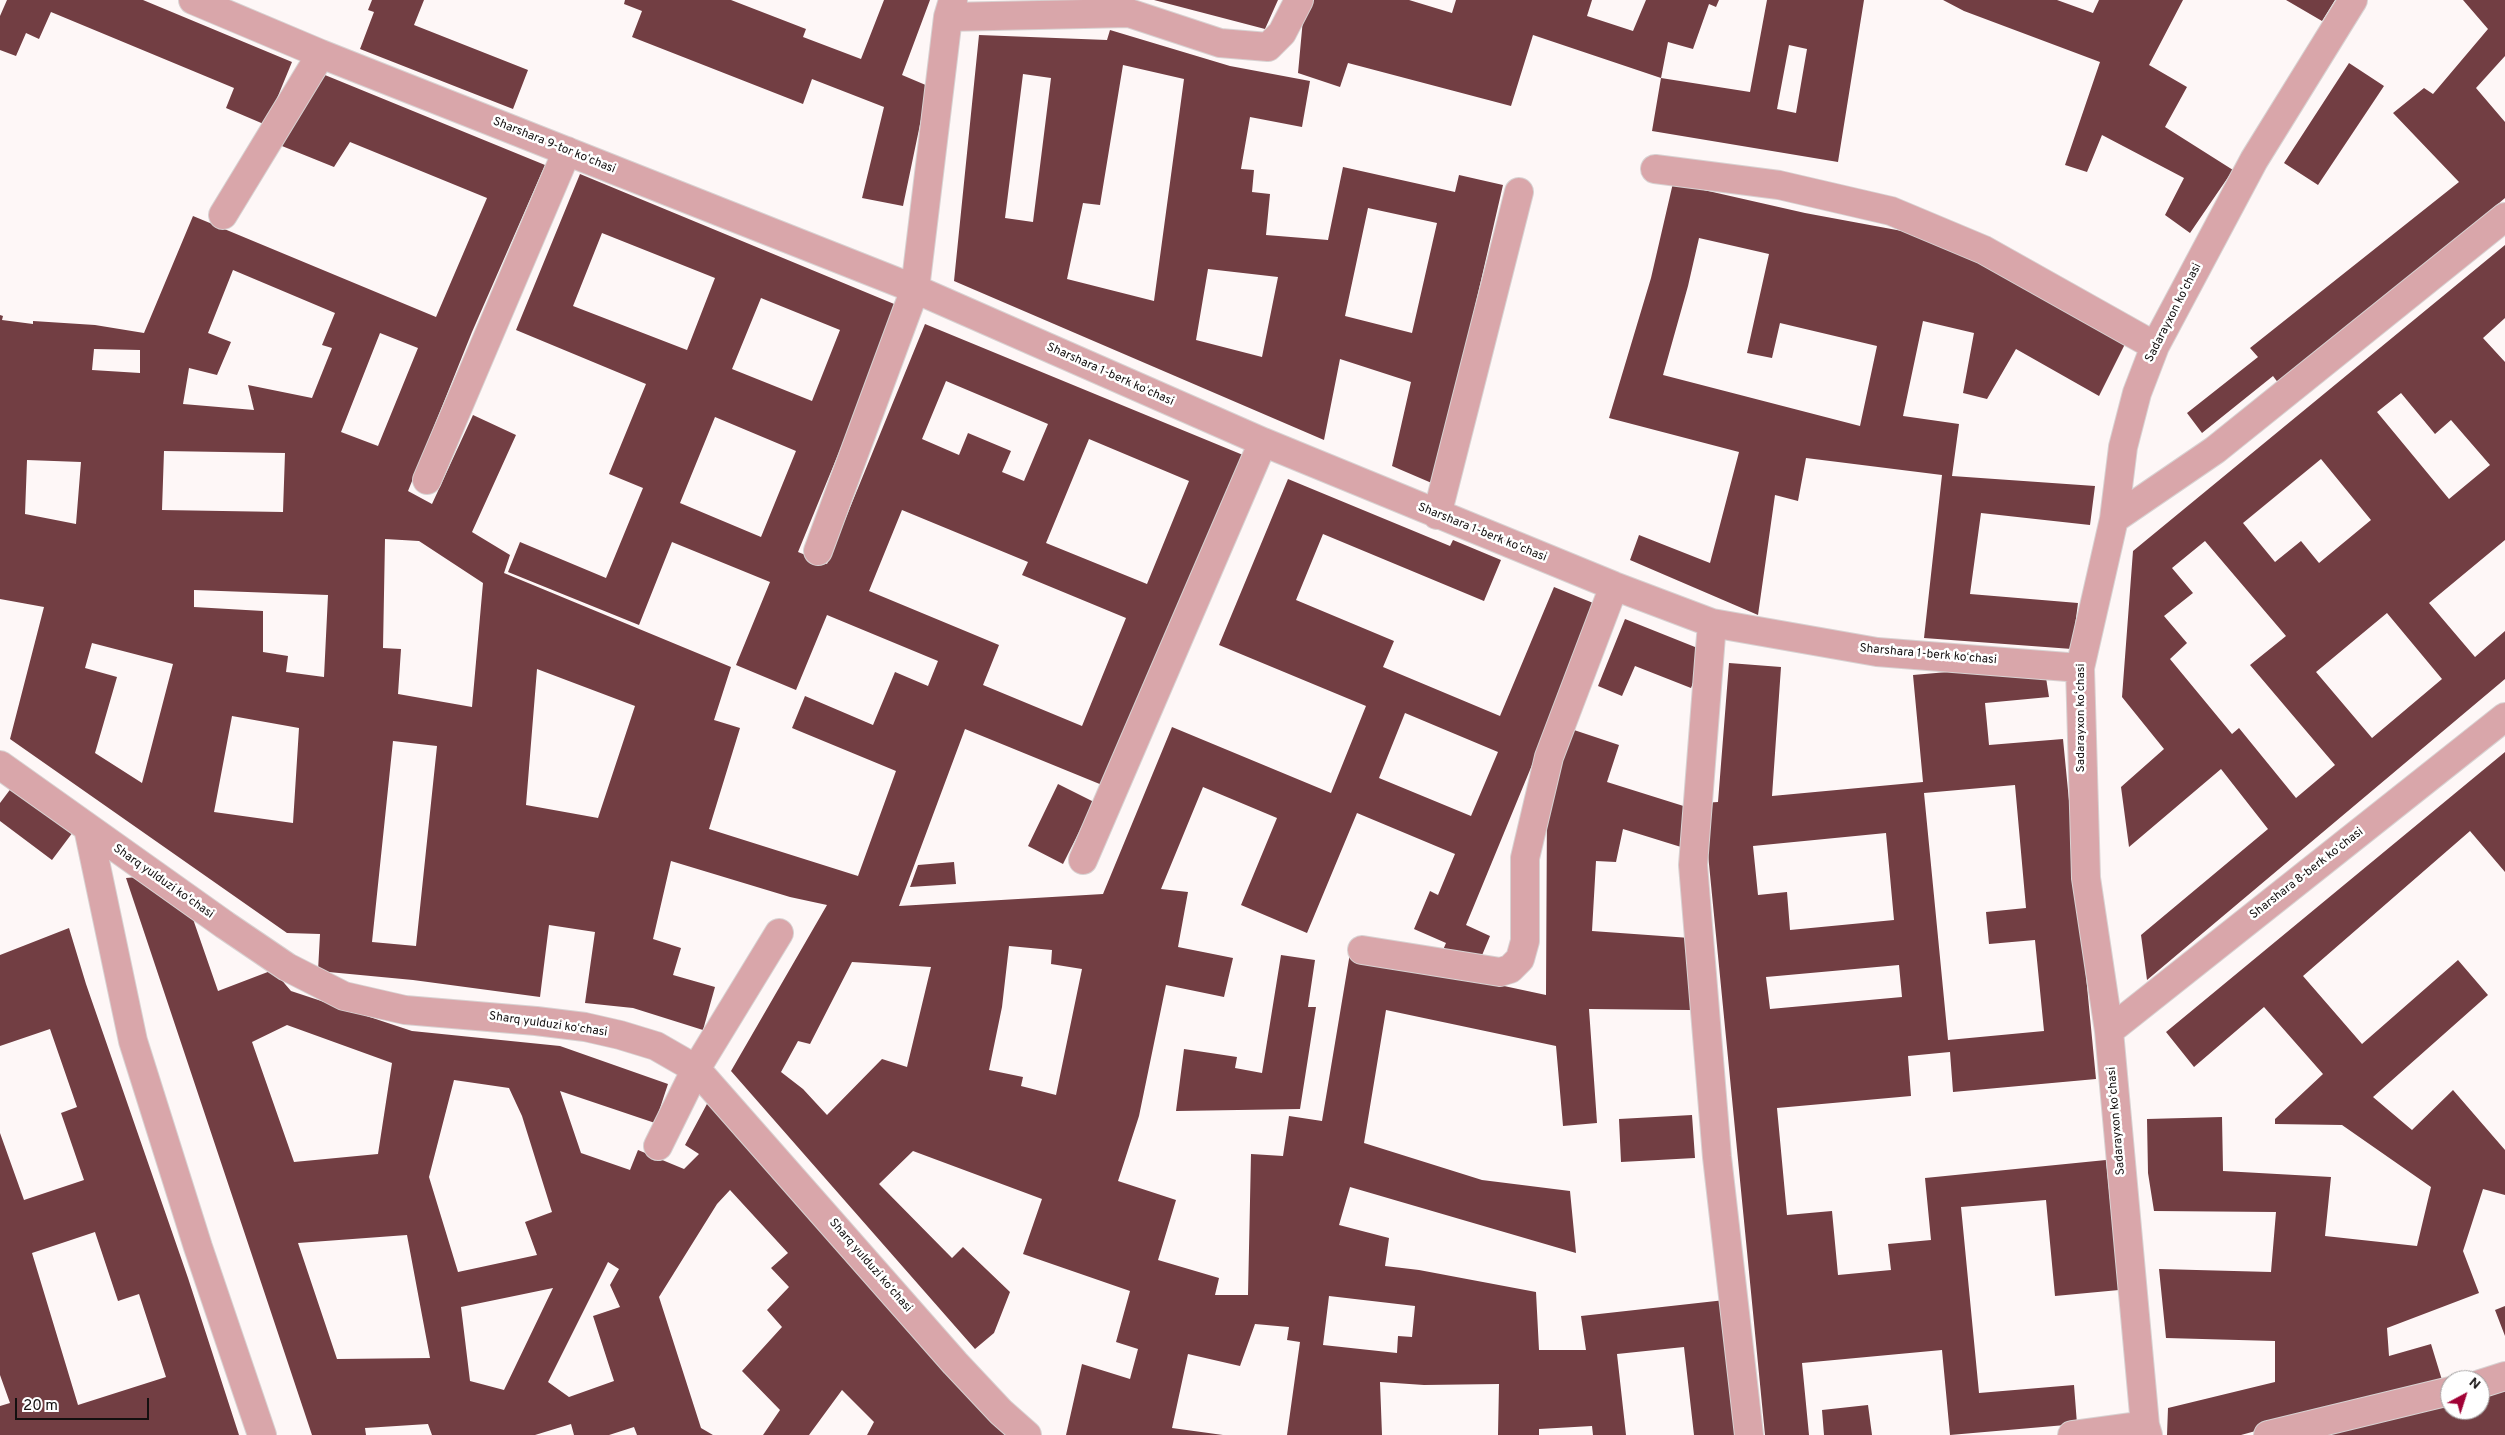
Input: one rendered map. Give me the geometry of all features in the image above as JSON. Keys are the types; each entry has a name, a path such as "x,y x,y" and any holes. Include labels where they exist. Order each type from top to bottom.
{"street":[{"name":"Sharshara 9-tor koʻchasi","path":"193,0 321,54 915,289"},
{"path":"818,551 915,289 950,9 1129,13 1220,43 1268,47 1282,32 1299,0"},
{"name":"Sadarayxon koʻchasi","path":"2146,1430 2109,1031 2086,878 2080,668 2114,518 2123,447 2137,393 2155,346 2254,160 2353,0"},
{"path":"223,215 321,54"},
{"path":"427,480 568,152"},
{"path":"1655,169 1779,185 1891,211 1984,250 2155,346"},
{"path":"1437,514 1519,192"},
{"path":"2114,518 2215,450 2505,217"},
{"name":"Sharshara 1-berk koʻchasi","path":"915,289 1263,442 1614,586 1712,623 1877,652 2080,668"},
{"path":"1082,860 1263,442"},
{"path":"1362,950 1500,972 1510,969 1520,959 1525,941 1525,858 1549,757 1614,586"},
{"path":"1712,623 1693,865 1717,1157 1749,1435"},
{"name":"Sharshara 8-berk koʻchasi","path":"2109,1031 2505,717"},
{"name":"Sharq yulduzi koʻchasi","path":"0,765 287,967 344,996 405,1010 536,1021 594,1029 656,1046 696,1069 955,1363 1001,1412 1027,1435"},
{"path":"88,828 133,1041 198,1247 262,1435"},
{"path":"658,1146 696,1069 779,933"},
{"path":"2490,1381 2505,1376"},
{"path":"2268,1435 2440,1393"},
{"path":"2072,1435 2146,1430"}],"building":[{"path":"7,0 143,0 292,62 266,125 226,108 234,88 51,12 39,39 26,33 16,56 0,50 0,16"},
{"path":"372,0 424,0 414,25 528,70 513,109 360,49 374,12 368,10"},
{"path":"625,0 731,0 806,29 803,37 861,59 884,0 930,0 902,75 928,86 903,206 862,198 884,107 812,79 803,104 632,37 642,11 624,4"},
{"path":"1154,0 1278,0 1265,29"},
{"path":"1311,0 1409,0 1452,13 1456,0 1592,0 1587,16 1633,31 1646,0 1719,0 1716,7 1709,4 1693,49 1668,42 1661,78 1533,35 1511,106 1348,63 1340,87 1298,73 1303,19"},
{"path":"1767,0 1864,0 1838,162 1652,131 1661,78 1750,92","holes":["1789,45 1807,49 1796,113 1777,109"]},
{"path":"1943,0 2057,0 2093,13 2099,0 2183,0 2149,65 2187,87 2165,127 2233,170 2190,233 2165,215 2184,178 2102,135 2087,172 2065,165 2100,62 1964,11"},
{"path":"2286,0 2335,0 2322,21"},
{"path":"2463,0 2505,0 2505,56 2476,88 2505,122 2505,198 2279,384 2273,376 2202,433 2187,413 2258,357 2250,348 2459,182 2393,113 2424,88 2433,94 2488,29"},
{"path":"1110,30 1230,66 1310,81 1302,127 1250,117 1241,169 1254,170 1252,192 1270,194 1266,235 1328,240 1343,167 1455,192 1459,175 1503,185 1434,484 1392,466 1411,382 1340,359 1324,440 954,281 979,35 1107,40","holes":["1123,65 1184,79 1154,301 1067,279 1083,203 1100,205","1023,74 1051,78 1033,222 1005,218","1368,208 1437,223 1412,333 1345,316","1208,269 1278,277 1262,357 1196,340"]},
{"path":"2349,63 2384,86 2318,185 2284,163"},
{"path":"320,73 545,165 472,332 408,491 432,504 473,415 516,435 472,532 510,555 504,573 731,667 714,720 740,728 709,829 858,876 896,771 792,728 805,696 873,725 895,672 928,686 938,661 827,615 796,690 736,665 770,582 672,542 639,625 508,572 520,542 606,578 643,488 609,474 646,384 516,330 580,174 899,306 798,552 827,564 925,324 1243,455 1107,787 965,729 899,906 1103,894 1172,727 1331,793 1366,706 1219,645 1288,479 1450,546 1453,540 1501,560 1484,601 1323,534 1296,600 1394,641 1383,667 1500,716 1554,587 1598,605 1466,925 1490,936 1478,965 1443,950 1446,943 1414,929 1430,891 1438,895 1455,854 1357,813 1307,933 1241,905 1277,818 1203,787 1161,889 1188,892 1178,947 1233,958 1224,997 1166,985 1139,1116 1118,1181 1176,1200 1158,1260 1219,1278 1215,1295 1248,1295 1251,1154 1283,1156 1289,1116 1322,1121 1350,953 1546,995 1547,806 1571,729 1619,745 1607,782 1693,809 1681,847 1623,829 1616,862 1596,861 1592,931 1690,938 1690,1010 1589,1009 1597,1123 1563,1126 1556,1046 1386,1010 1364,1143 1482,1180 1570,1191 1576,1253 1350,1187 1339,1225 1389,1238 1385,1266 1419,1270 1536,1292 1539,1350 1586,1350 1581,1316 1725,1300 1736,1435 1694,1435 1684,1347 1617,1354 1626,1435 1593,1435 1592,1426 1539,1429 1539,1435 1498,1435 1499,1384 1424,1385 1380,1382 1382,1435 1287,1435 1300,1342 1287,1340 1289,1327 1255,1324 1240,1366 1188,1354 1172,1428 1223,1435 1066,1435 1082,1364 1130,1379 1138,1349 1116,1342 1130,1291 1023,1254 1042,1199 913,1151 879,1184 952,1258 963,1247 1010,1292 994,1333 975,1349 731,1071 827,905 790,897 671,861 653,939 681,948 673,975 715,987 703,1030 633,1008 585,1003 595,932 549,925 540,997 413,980 318,971 320,934 287,933 10,739 44,607 0,599 0,315 3,316 2,320 33,324 33,321 95,325 144,333 193,216 436,317 487,198 350,142 334,167 277,144","holes":["602,233 715,278 687,350 573,306","233,270 335,313 322,345 332,348 312,398 248,385 254,410 183,404 189,368 217,375 231,342 208,333","761,298 840,330 812,401 732,369","380,333 418,348 378,446 341,432","94,349 140,350 140,373 92,370","946,381 1048,424 1024,481 1002,472 1011,451 968,433 959,455 922,439","715,417 796,451 761,537 680,503","1089,439 1189,481 1147,584 1046,543","164,451 285,453 283,512 162,510","27,460 81,462 76,524 25,514","902,510 1028,562 1022,575 1126,618 1082,726 983,685 999,645 869,591","385,539 419,541 483,583 472,707 398,694 401,649 383,648","194,590 328,595 324,677 286,672 288,656 263,652 263,611 194,607","92,643 173,664 142,783 95,753 117,677 85,668","537,669 635,706 598,818 526,805","1405,713 1498,752 1471,816 1379,778","232,716 299,728 293,823 214,812","393,741 437,746 416,946 372,942","1009,946 1052,950 1051,964 1082,969 1056,1095 1021,1086 1023,1077 989,1070 1002,1007","852,962 931,967 907,1067 882,1059 827,1115 803,1089 781,1072 798,1041 810,1044","1329,1296 1415,1306 1412,1337 1398,1336 1397,1353 1323,1345"]},
{"path":"1673,183 1805,213 1902,231 1997,270 2125,344 2099,396 2016,349 1987,399 1963,393 1974,333 1923,321 1903,416 1959,424 1952,476 2095,486 2090,525 1981,513 1970,594 2078,603 2072,649 1924,638 1942,475 1806,458 1798,501 1775,495 1758,615 1630,560 1639,535 1710,563 1739,452 1609,418 1651,278","holes":["1699,238 1769,254 1747,353 1772,358 1780,323 1877,346 1860,426 1663,375 1688,286"]},
{"path":"2505,245 2505,318 2483,338 2505,362 2505,540 2429,603 2475,657 2505,631 2505,679 2147,980 2141,935 2268,829 2221,769 2129,847 2121,787 2164,749 2122,697 2133,551","holes":["2401,393 2435,434 2451,420 2490,465 2449,499 2377,412","2321,459 2371,520 2319,563 2301,541 2275,562 2243,523","2205,541 2286,636 2250,665 2335,765 2296,798 2239,728 2232,734 2170,659 2187,643 2164,616 2193,593 2172,568","2387,613 2442,679 2372,738 2316,672"]},
{"path":"1625,619 1705,651 1691,688 1635,666 1622,696 1598,686"},
{"path":"1729,663 1781,667 1772,796 1923,782 1913,675 1982,669 2045,671 2049,697 1985,703 1989,745 2063,739 2096,1079 1953,1092 1950,1052 1908,1056 1911,1096 1777,1108 1787,1215 1832,1211 1838,1275 1891,1270 1888,1244 1931,1240 1925,1178 2106,1160 2119,1290 2055,1296 2046,1200 1961,1207 1979,1393 2074,1385 2077,1424 1950,1435 1942,1350 1802,1363 1809,1435 1765,1435 1703,803 1718,802","holes":["2015,785 2026,908 1986,912 1989,944 2035,940 2044,1031 1948,1040 1924,793","1886,833 1894,920 1790,930 1787,892 1758,895 1753,846","1899,965 1902,997 1770,1009 1766,977"]},
{"path":"2505,752 2505,872 2470,831 2303,976 2362,1044 2458,960 2488,995 2373,1097 2412,1130 2453,1090 2505,1150 2505,1195 2483,1189 2463,1251 2479,1293 2387,1328 2389,1356 2431,1344 2440,1373 2440,1381 2241,1435 2167,1435 2168,1408 2275,1382 2275,1341 2166,1338 2159,1269 2271,1272 2276,1212 2154,1211 2148,1173 2147,1119 2222,1117 2223,1171 2331,1177 2325,1236 2417,1246 2431,1187 2342,1125 2275,1124 2275,1119 2323,1074 2264,1007 2194,1067 2166,1032"},
{"path":"15,783 76,828 52,860 0,821 0,803"},
{"path":"1058,784 1094,802 1063,864 1028,846"},
{"path":"954,862 956,884 910,887 918,865"},
{"path":"138,877 193,919 218,991 273,970 291,991 412,1031 560,1046 668,1084 655,1123 560,1091 581,1153 630,1170 638,1150 684,1169 699,1154 685,1145 708,1102 1005,1435 867,1435 874,1422 842,1390 809,1435 763,1435 780,1410 742,1371 782,1327 767,1310 789,1287 771,1268 788,1253 730,1190 717,1204 659,1297 701,1428 713,1435 637,1435 634,1427 609,1435 574,1435 571,1424 535,1435 432,1435 428,1424 365,1428 366,1435 312,1435 126,878","holes":["287,1025 392,1063 378,1154 294,1162 252,1042","454,1080 509,1088 522,1116 552,1212 525,1222 537,1255 458,1272 429,1177","407,1235 430,1358 337,1359 298,1243","608,1262 619,1269 610,1285 620,1307 593,1316 614,1381 569,1397 548,1382","553,1288 504,1390 470,1381 461,1307"]},
{"path":"69,928 86,984 188,1278 239,1435 0,1435 0,1406 10,1403 0,1375 0,1133 24,1200 84,1180 61,1113 77,1107 50,1029 0,1046 0,955","holes":["95,1232 118,1301 139,1294 166,1377 78,1405 32,1253"]},
{"path":"1281,955 1315,960 1308,1007 1316,1007 1300,1109 1176,1111 1184,1049 1237,1057 1235,1068 1262,1073"},
{"path":"1692,1115 1695,1158 1621,1162 1619,1119"},
{"path":"2505,1306 2505,1336 2495,1310"},
{"path":"2505,1387 2505,1435 2295,1435 2440,1401 2440,1420 2490,1420 2490,1390"},
{"path":"1868,1405 1872,1435 1824,1435 1822,1410"}]}
